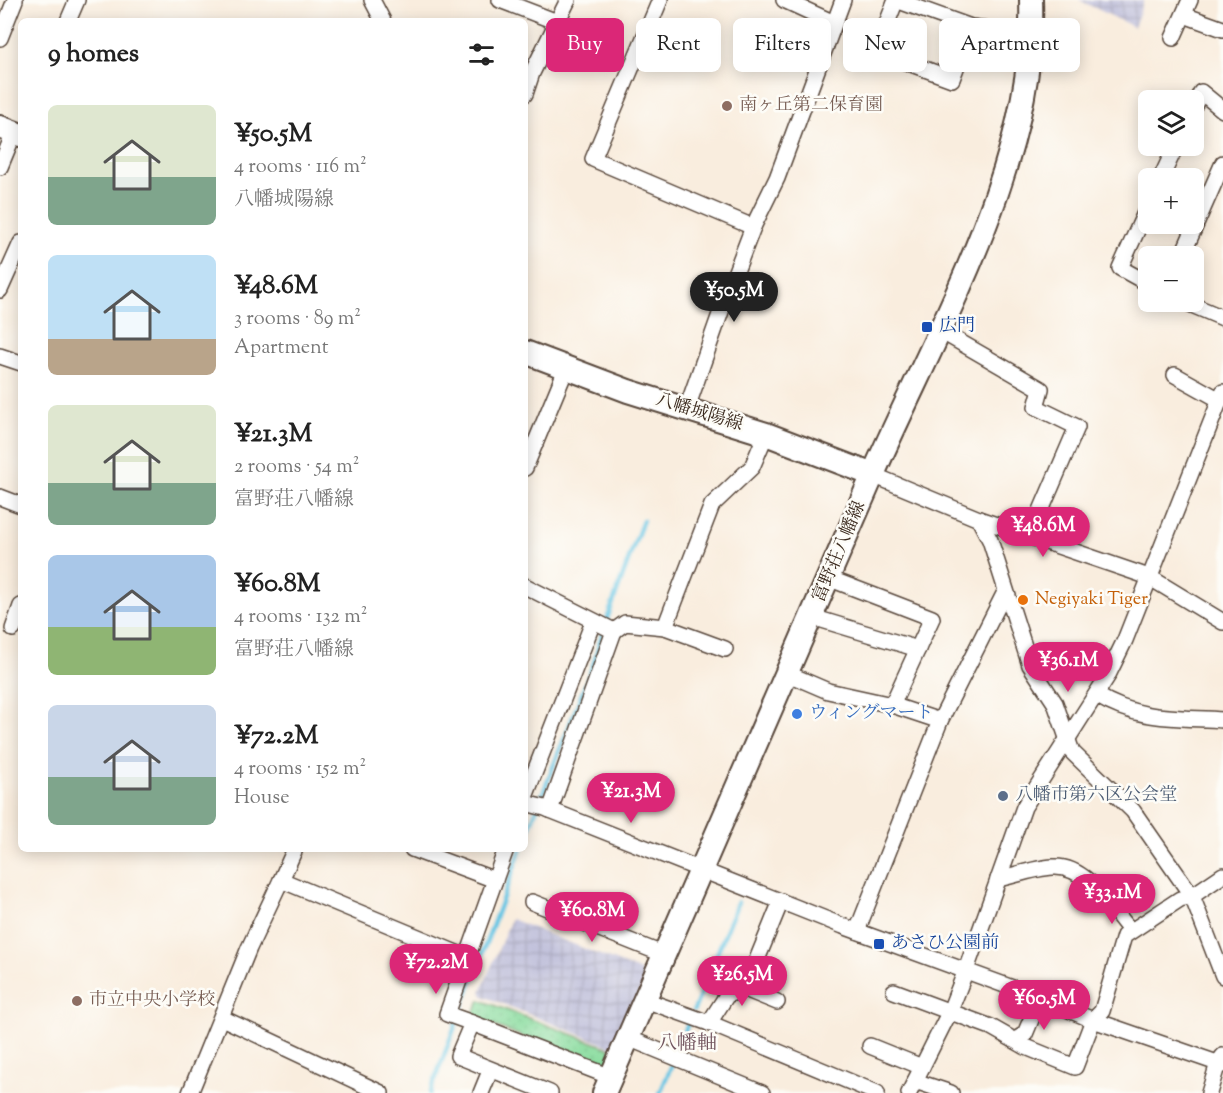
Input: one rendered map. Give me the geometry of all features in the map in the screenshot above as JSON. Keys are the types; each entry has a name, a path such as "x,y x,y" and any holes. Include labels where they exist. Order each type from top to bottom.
{"main road":[{"name":"富野荘八幡線","path":"1030,0 1031,18"},
{"name":"富野荘八幡線","path":"608,1085 786,673 989,217 1004,175 1019,117 1026,72"},
{"name":"八幡城陽線","path":"528,353 566,369 766,434 873,475"}],"street":[{"path":"0,38 15,0"},
{"path":"69,18 77,0"},
{"path":"372,0 381,18"},
{"path":"500,0 547,18"},
{"path":"559,18 568,0"},
{"path":"660,0 593,159 753,227"},
{"path":"784,0 834,23"},
{"path":"687,408 753,227 777,178 843,0"},
{"path":"896,0 970,27 952,79 876,51 896,0"},
{"path":"1173,38 1190,0"},
{"path":"1184,15 1223,29"},
{"path":"528,72 546,41"},
{"path":"1204,94 1223,110"},
{"path":"0,167 15,132"},
{"path":"1186,246 1223,163"},
{"path":"1138,228 1120,268 1138,278"},
{"path":"0,290 18,250"},
{"path":"1204,310 1223,318"},
{"path":"939,330 1041,389 1036,407 1077,427 1030,536"},
{"path":"0,356 18,362"},
{"path":"528,461 566,369"},
{"path":"951,1093 912,1087 950,1011 1024,807 1065,739 1096,695 1125,640 1221,396 1175,375"},
{"path":"665,627 712,506 752,466 766,434"},
{"path":"873,475 979,519 1149,577 1223,622"},
{"path":"0,497 18,505"},
{"path":"979,519 990,540 1030,665 1055,703 1065,739 1072,752 1132,811 1192,896 1223,976"},
{"path":"828,578 932,618 892,705"},
{"path":"528,588 605,627 625,623 665,627 725,649"},
{"path":"857,930 940,721 1005,592"},
{"path":"11,628 18,613"},
{"path":"812,617 918,648"},
{"path":"535,804 605,627"},
{"path":"535,804 605,627"},
{"path":"786,673 828,691 892,705 940,721"},
{"path":"1096,695 1116,707 1139,715 1223,720"},
{"path":"535,804 1093,1020 1221,1061 1209,1093"},
{"path":"190,1093 249,948 293,852"},
{"path":"420,852 495,880"},
{"path":"505,852 447,1014 608,1085"},
{"path":"998,879 1054,867 1074,870 1089,881 1130,930"},
{"path":"894,991 1017,1039 1026,1047 1075,1067 1093,1020 1102,1011 1124,936 1180,899 1192,896 1223,875"},
{"path":"281,880 466,957"},
{"path":"745,989 781,901"},
{"path":"532,902 665,955"},
{"path":"709,1023 726,995 745,989 777,1002"},
{"path":"1017,1039 1025,1034 1040,998"},
{"path":"645,1000 709,1023 877,1093"},
{"path":"222,1018 349,1086 381,1093"},
{"path":"463,1020 458,1056 490,1071 550,1093"},
{"path":"628,1038 762,1093"},
{"path":"870,1046 922,1067"},
{"path":"482,1093 490,1071"}],"shaded area":[{"path":"1079,0 1144,0 1134,27"},
{"path":"511,919 647,974 616,1049 483,996 481,991"}],"green space":[{"path":"480,1000 614,1050 606,1069 472,1017"}],"waterway":[{"path":"606,622 643,520"},
{"path":"528,831 594,662 603,630"},
{"path":"430,1093 520,852"},
{"path":"694,1010 738,902"},
{"path":"677,1049 689,1021"},
{"path":"660,1093 673,1062"}],"place":[{"name":"南ヶ丘第二保育園","path":"727,106"},
{"name":"広門","path":"927,327"},
{"name":"Negiyaki Tiger","path":"1023,600"},
{"name":"ウィングマート","path":"797,714"},
{"name":"八幡市第六区公会堂","path":"1003,796"},
{"name":"あさひ公園前","path":"879,944"},
{"name":"市立中央小学校","path":"77,1001"}],"district":[{"name":"八幡軸","path":"687,1044"}]}
